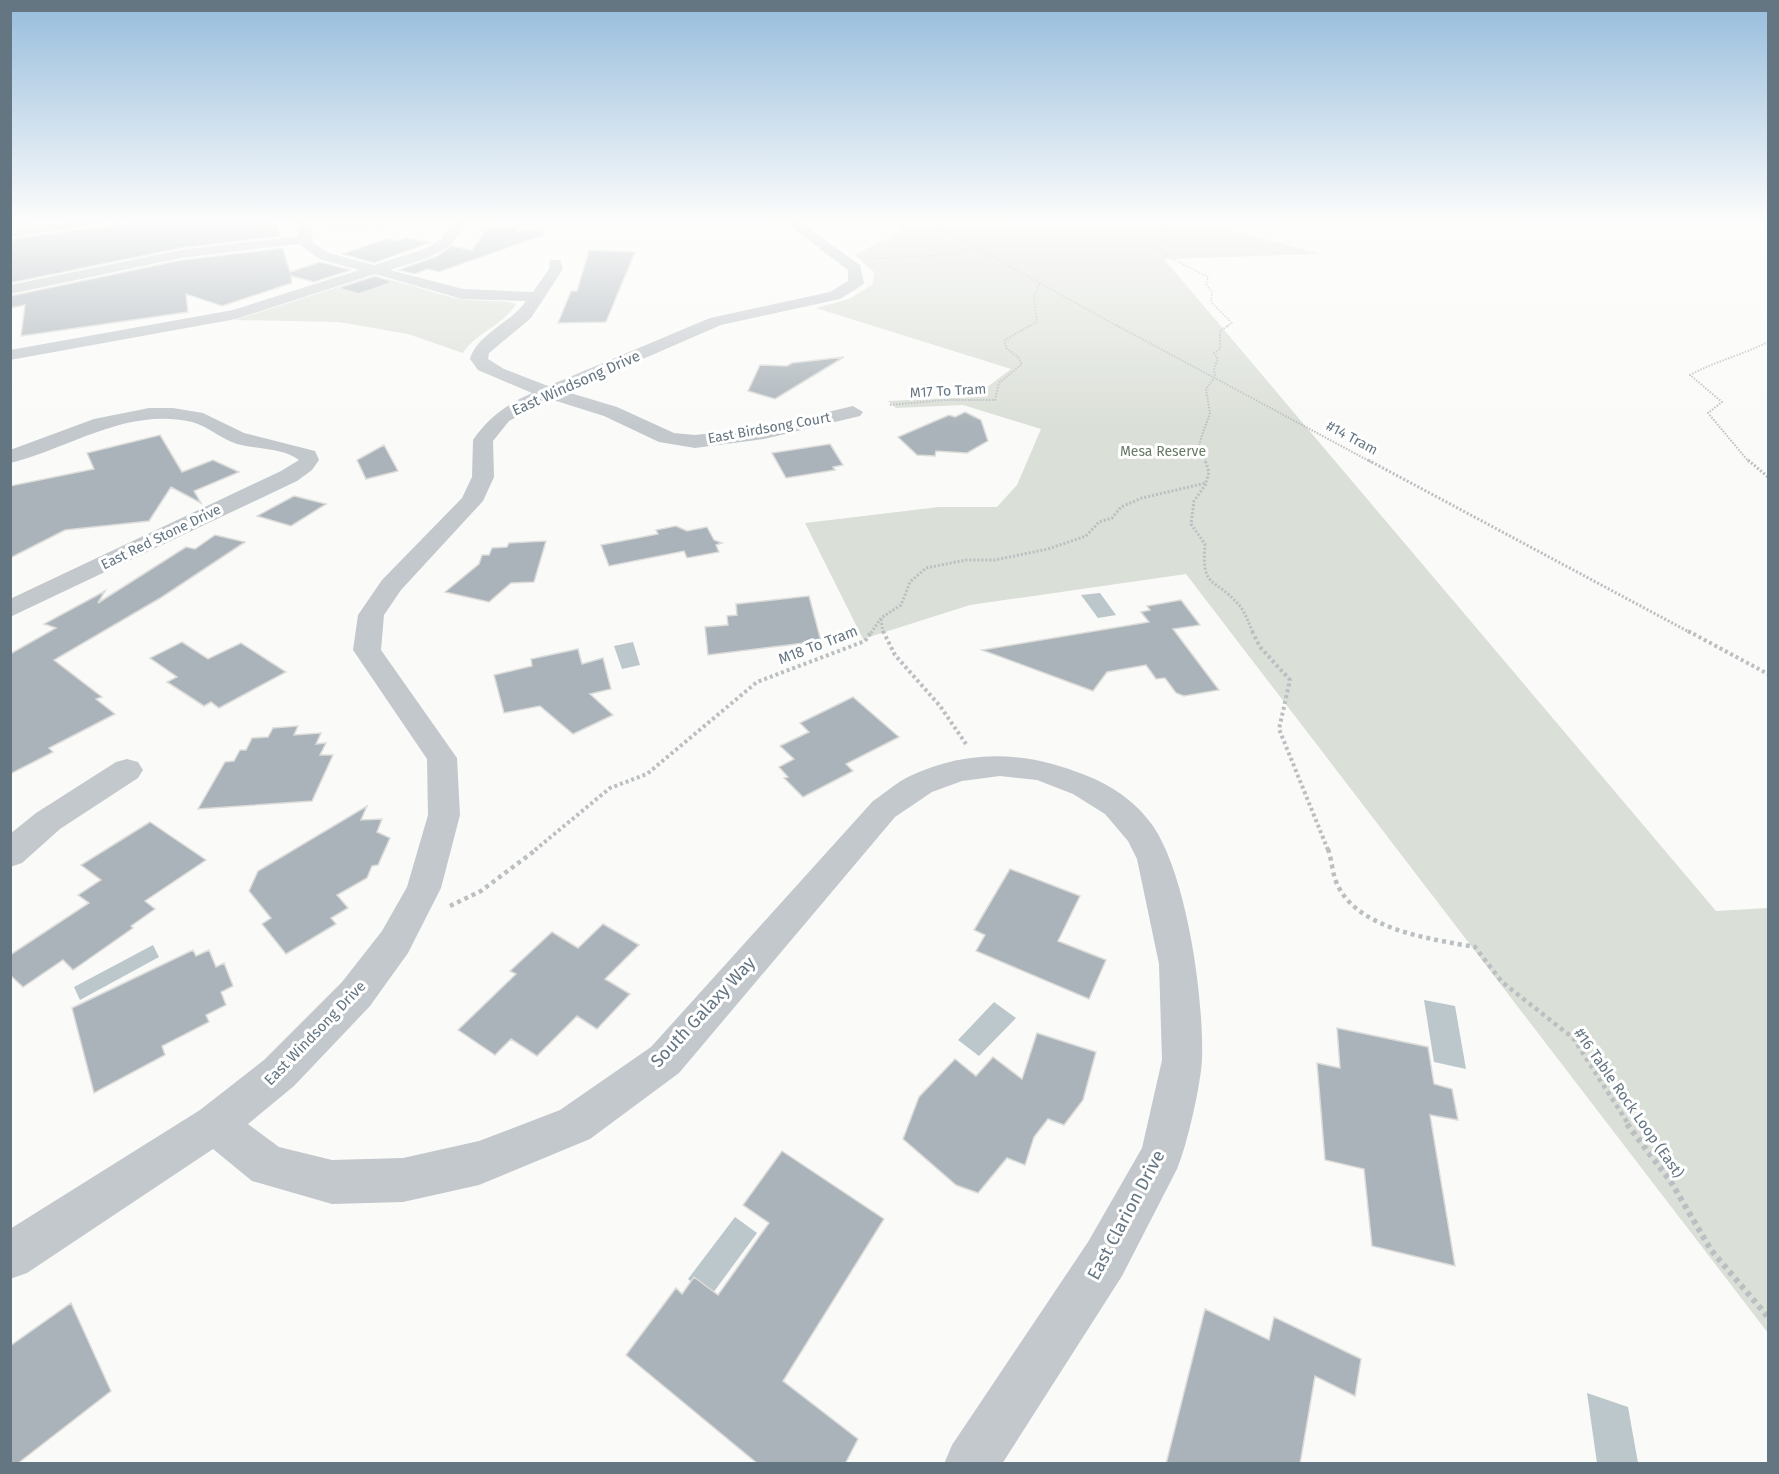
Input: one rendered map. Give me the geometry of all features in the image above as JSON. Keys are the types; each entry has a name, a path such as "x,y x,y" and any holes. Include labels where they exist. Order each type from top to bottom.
{"street":[{"path":"10,355 236,314 316,289"},
{"path":"443,289 462,294 538,297 543,289"},
{"name":"East Windsong Drive","path":"10,1256 215,1124 279,1073 356,994 395,942 424,888 444,815 442,758 367,650 371,615 391,585 472,501 483,477 483,440 492,426 516,408 550,392 716,321 835,296 847,289"},
{"name":"East Birdsong Court","path":"538,297 525,315 481,351 479,359 484,366 494,372 605,410 650,433 679,440 716,441 853,412"},
{"name":"East Red Stone Drive","path":"10,457 120,419 168,414 199,418 237,438 296,450 308,455 309,460 289,476 10,609"},
{"name":"South Galaxy Way","path":"215,1124 268,1166 332,1182 403,1180 479,1163 575,1125 664,1060 884,809 921,784 958,771 1000,765 1041,770 1084,786"},
{"path":"10,854 48,821 127,770"},
{"name":"East Clarion Drive","path":"971,1464 1105,1258 1162,1154 1182,1060 1178,964 1154,859 1141,834 1116,806 1084,786"}],"path":[{"name":"M17 To Tram","path":"890,405 944,400 995,400 999,384 1022,364 1018,357 1006,348 1005,340 1037,322 1034,296 1038,289"},
{"name":"#14 Tram","path":"1049,289 1768,674"},
{"path":"1206,483 1210,478 1210,467 1201,453 1199,443 1210,413 1204,395 1206,388 1215,377 1214,368 1218,359 1214,353 1220,349 1220,331 1232,323 1211,302 1212,292 1209,289"},
{"path":"1768,342 1741,356 1718,360 1690,375 1722,402 1708,413 1750,463 1768,477"},
{"name":"M18 To Tram","path":"450,906 481,891 506,873 610,788 647,774 757,682 813,658 857,646 871,635 881,618 901,605 910,582 926,568 966,560 995,560 1048,549 1086,536 1099,522 1112,518 1121,507 1142,498 1206,483"},
{"name":"#16 Table Rock Loop (East)","path":"1206,483 1194,501 1191,524 1205,544 1203,566 1210,582 1239,604 1260,647 1290,681 1279,729 1329,852 1337,885 1359,912 1388,926 1423,938 1474,947 1502,982 1573,1038 1623,1118 1671,1182 1712,1250 1768,1317"},
{"path":"881,618 881,632 886,641 908,671 940,705 968,748"}],"green space":[{"path":"332,289 423,289 464,299 516,304 511,312 475,340 463,353 408,334 339,322 235,320"},
{"name":"Mesa Reserve","path":"865,289 1189,289 1716,911 1768,908 1768,1333 1186,574 970,605 863,639 805,523 939,507 997,507 1017,485 1041,429 963,405 896,408 888,401 974,397 1011,369 816,308 849,299"}],"shaded area":[{"path":"1100,593 1116,615 1098,618 1081,595"},
{"path":"633,642 640,665 622,669 614,646"},
{"path":"153,945 159,957 80,1000 74,987"},
{"path":"1424,1000 1455,1006 1466,1069 1434,1062"},
{"path":"994,1002 1016,1018 979,1056 958,1040"},
{"path":"735,1217 757,1233 710,1297 688,1279"},
{"path":"1587,1393 1628,1407 1638,1463 1597,1463"}],"building":[{"path":"44,289 274,289 222,306 186,294 188,312 21,336 25,305 10,308 10,296"},
{"path":"341,289 374,289 359,294"},
{"path":"578,289 620,289 606,322 558,323 571,291 577,291"},
{"path":"844,357 775,399 748,391 760,365 787,366 792,363"},
{"path":"965,412 981,420 988,441 967,453 936,451 935,456 917,455 898,437 949,415 955,417"},
{"path":"160,435 182,472 213,460 239,472 194,491 201,503 171,487 149,521 65,530 10,558 10,486 94,469 87,453"},
{"path":"830,444 843,465 833,467 835,470 786,478 772,453"},
{"path":"384,445 398,471 366,479 357,460"},
{"path":"294,496 326,504 291,526 257,516"},
{"path":"676,526 687,531 707,527 714,540 722,543 716,545 719,552 687,558 684,551 609,566 601,545 658,534 656,530"},
{"path":"215,535 245,542 162,597 54,660 102,697 96,699 115,714 49,748 53,752 10,774 10,654 56,628 44,624 105,591 98,603 186,547 195,549"},
{"path":"546,541 534,582 511,583 489,602 445,592 479,564 482,555 489,555 492,548 507,547 509,543"},
{"path":"809,596 821,641 708,655 705,627 728,625 727,616 737,615 736,604"},
{"path":"1181,600 1200,625 1173,629 1219,690 1184,696 1176,693 1165,678 1156,679 1146,665 1107,672 1093,691 982,650 1149,622 1141,612 1150,610 1147,606"},
{"path":"182,642 208,659 241,643 286,672 219,708 211,702 204,706 167,682 177,677 150,658"},
{"path":"578,649 582,664 603,658 611,689 590,694 613,715 573,734 540,706 504,713 494,675 532,666 531,659"},
{"path":"853,697 899,737 846,764 853,771 803,797 784,778 788,777 779,767 794,759 780,746 809,732 800,723"},
{"path":"298,726 294,735 321,733 316,744 326,743 320,755 333,755 312,801 198,809 225,762 234,761 240,750 246,750 252,738 268,737 273,728"},
{"path":"367,806 361,820 382,819 377,832 390,838 378,865 372,866 367,878 337,895 348,908 331,918 336,924 286,954 262,924 271,918 249,891 258,871"},
{"path":"150,822 206,860 145,901 155,909 131,926 133,928 73,970 63,960 23,987 10,975 10,955 89,903 78,895 101,880 81,865"},
{"path":"1010,869 1080,896 1058,941 1106,960 1089,999 976,951 985,935 974,930"},
{"path":"603,924 639,945 605,979 630,994 597,1029 577,1016 537,1056 511,1039 495,1055 458,1030 516,974 510,971 552,932 578,948"},
{"path":"193,950 196,956 209,950 216,967 224,963 233,986 221,992 226,1005 206,1015 209,1022 162,1046 165,1055 94,1093 72,1008"},
{"path":"1337,1028 1428,1047 1434,1084 1452,1089 1458,1120 1430,1115 1455,1266 1372,1246 1364,1169 1325,1160 1317,1063 1340,1068"},
{"path":"1037,1033 1096,1052 1083,1100 1064,1125 1048,1119 1034,1137 1025,1165 1007,1158 978,1193 956,1185 903,1139 919,1097 955,1059 976,1076 993,1057 1022,1079"},
{"path":"782,1151 884,1219 783,1381 858,1439 845,1464 758,1464 626,1355 676,1288 682,1294 694,1277 718,1295 769,1223 743,1205"},
{"path":"71,1303 111,1391 17,1464 10,1464 10,1346"},
{"path":"1205,1309 1269,1340 1274,1317 1361,1359 1355,1396 1315,1376 1300,1464 1166,1464"}]}
